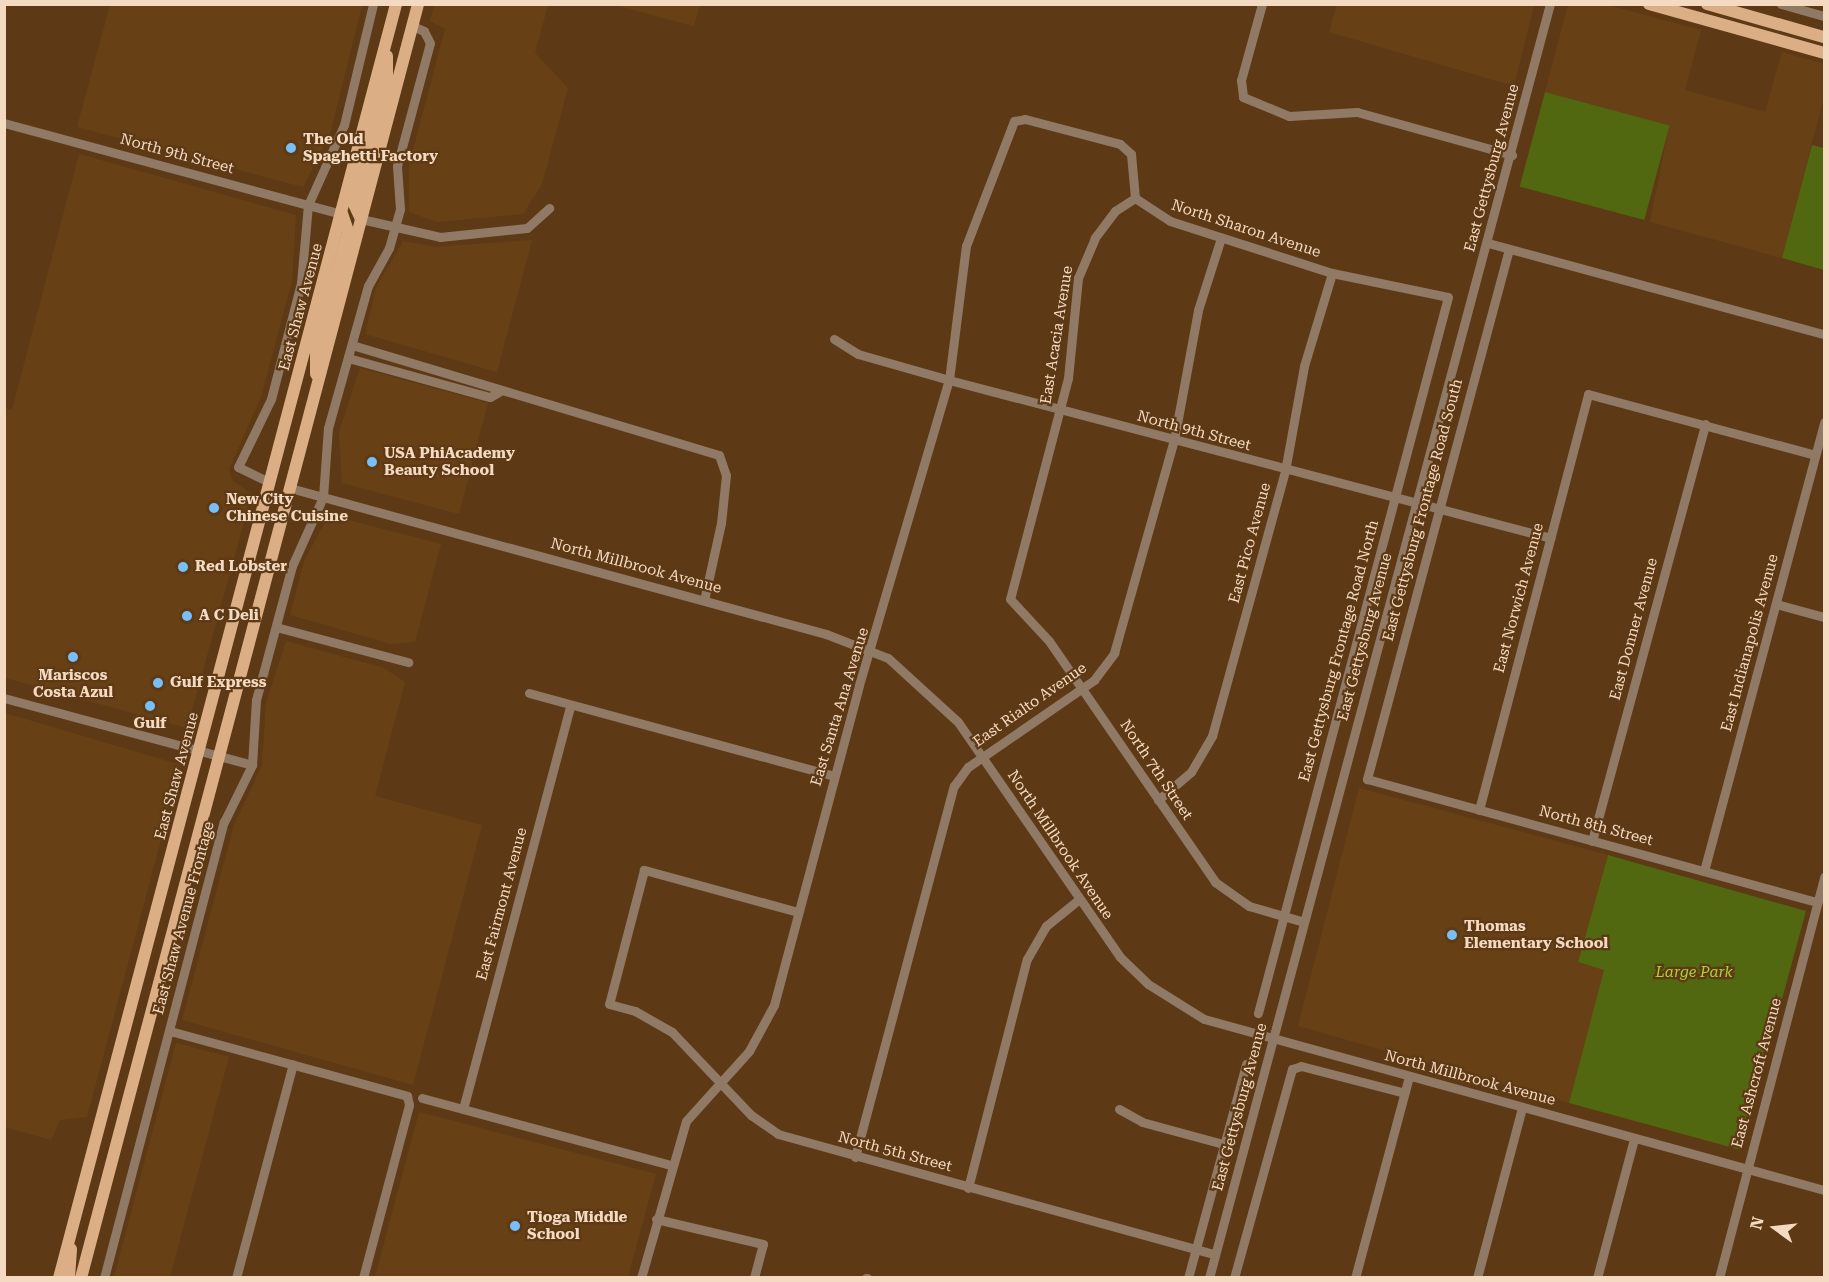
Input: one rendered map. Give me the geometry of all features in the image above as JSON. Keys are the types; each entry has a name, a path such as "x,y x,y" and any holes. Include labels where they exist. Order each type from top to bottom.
{"main road":[{"name":"East Shaw Avenue","path":"59,1278 396,4"},
{"path":"81,1278 418,4"},
{"path":"1649,4 1824,53"},
{"path":"1707,4 1824,36"},
{"path":"1710,21 1719,15 1766,20"},
{"path":"362,219 354,204 387,80 388,37"},
{"path":"315,393 316,350 348,231 342,214"},
{"path":"69,1278 70,1235"}],"street":[{"path":"269,482 238,467 271,399 301,283 308,206 344,125 373,4"},
{"path":"1262,4 1241,80 1243,97 1289,116 1357,112 1512,155"},
{"name":"East Gettysburg Avenue","path":"1209,1278 1416,502 1512,155 1550,4"},
{"path":"1781,4 1824,16"},
{"name":"East Shaw Avenue Frontage","path":"104,1278 224,822 252,765 256,700 292,566 323,497 328,428 368,285 394,228 400,209 397,166 430,43 424,31 412,26"},
{"name":"East Santa Ana Avenue","path":"641,1278 670,1165 686,1120 764,1029 834,776 949,381 964,255 1014,121 1025,119 1120,144 1131,154 1135,198"},
{"name":"North 9th Street","path":"4,123 342,214"},
{"name":"North Sharon Avenue","path":"1135,198 1170,221 1221,238 1332,273 1448,297"},
{"name":"East Acacia Avenue","path":"1010,599 1061,410 1078,278 1095,238 1115,211 1135,198"},
{"path":"362,219 430,237 521,229 543,219 549,207"},
{"name":"East Rialto Avenue","path":"855,1157 949,798 960,776 982,757 1103,672 1114,653 1174,441 1198,310 1221,238"},
{"path":"1488,243 1824,334"},
{"name":"East Gettysburg Frontage Road South","path":"1367,779 1509,249"},
{"name":"East Pico Avenue","path":"1158,800 1191,772 1212,736 1286,471 1304,366 1332,273"},
{"name":"East Gettysburg Frontage Road North","path":"1258,1013 1448,297"},
{"name":"North 9th Street","path":"834,339 858,354 949,381 1286,471 1440,508 1551,538"},
{"path":"352,345 494,384 499,392"},
{"path":"348,358 490,396 499,392 707,449 723,460 720,538 704,600"},
{"name":"East Norwich Avenue","path":"1479,810 1588,394 1705,424"},
{"name":"East Indianapolis Avenue","path":"1704,871 1824,422"},
{"path":"1705,424 1815,455"},
{"name":"East Donner Avenue","path":"1592,841 1705,424"},
{"name":"North Millbrook Avenue","path":"290,488 704,600 872,649 936,698 982,757 1078,900 1120,957 1164,996 1204,1019 1273,1041 1824,1190"},
{"name":"North 7th Street","path":"1010,599 1049,641 1158,800 1224,890 1284,917 1304,922"},
{"path":"1776,604 1824,617"},
{"path":"276,627 408,663"},
{"path":"529,693 570,707 834,776"},
{"path":"4,698 252,765"},
{"name":"East Fairmont Avenue","path":"463,1109 570,707"},
{"name":"North 8th Street","path":"1367,779 1818,902"},
{"name":"North 5th Street","path":"798,912 644,870 609,1004 655,1020 718,1082 778,1134 1215,1254"},
{"name":"East Ashcroft Avenue","path":"1719,1278 1824,877"},
{"path":"968,1188 1028,959 1046,926 1078,900"},
{"path":"170,1031 404,1094 409,1105 363,1278"},
{"path":"236,1278 293,1064"},
{"name":"East Gettysburg Avenue","path":"1188,1278 1246,1064"},
{"name":"North Millbrook Avenue","path":"1234,1278 1289,1074 1296,1066 1405,1092"},
{"path":"1355,1278 1409,1077"},
{"path":"422,1098 670,1165"},
{"path":"1477,1278 1522,1108"},
{"path":"1119,1109 1142,1122 1223,1144"},
{"path":"1597,1278 1634,1139"},
{"path":"657,1219 763,1244 754,1278"}],"shaded area":[{"path":"1337,4 1534,5 1514,86 1329,32"},
{"path":"110,5 362,5 331,131 303,187 77,127"},
{"path":"434,5 548,5 535,53 568,88 542,184 523,214 437,222 409,212 409,165 445,29 430,21"},
{"path":"614,5 700,5 694,26"},
{"path":"1568,5 1608,5 1701,30 1685,90 1765,112 1782,52 1824,64 1824,97 1782,258 1650,222 1669,126 1545,92"},
{"path":"79,154 296,215 292,281 261,397 229,469 233,481 252,494 187,728 5,678 5,408 12,410"},
{"path":"532,240 497,372 365,334 376,288 403,241 436,247"},
{"path":"360,368 488,403 459,514 342,483 339,432"},
{"path":"329,515 441,544 415,642 391,644 290,615 304,561"},
{"path":"286,641 384,668 405,682 375,796 482,825 413,1085 182,1020 234,825 262,765 266,703"},
{"path":"5,713 181,765 87,1117 60,1120 51,1140 5,1127"},
{"name":"Thomas Elementary School","path":"1359,788 1608,855 1578,962 1605,969 1569,1103 1298,1026"},
{"path":"176,1043 229,1057 170,1277 114,1277"},
{"name":"Tioga Middle School","path":"419,1112 656,1174 628,1277 375,1277"}],"green space":[{"path":"1545,92 1670,125 1644,220 1520,187"},
{"path":"1812,145 1824,148 1824,270 1782,258"},
{"name":"Large Park","path":"1608,855 1806,911 1741,1150 1569,1103 1604,970 1578,962"}],"place":[{"name":"The Old Spaghetti Factory","path":"291,148"},
{"name":"USA PhiAcademy Beauty School","path":"372,462"},
{"name":"New City Chinese Cuisine","path":"214,508"},
{"name":"Red Lobster","path":"183,567"},
{"name":"A C Deli","path":"187,616"},
{"name":"Mariscos Costa Azul","path":"73,657"},
{"name":"Gulf Express","path":"158,683"},
{"name":"Gulf","path":"150,706"},
{"name":"Thomas Elementary School","path":"1452,935"},
{"name":"Tioga Middle School","path":"515,1226"}]}
